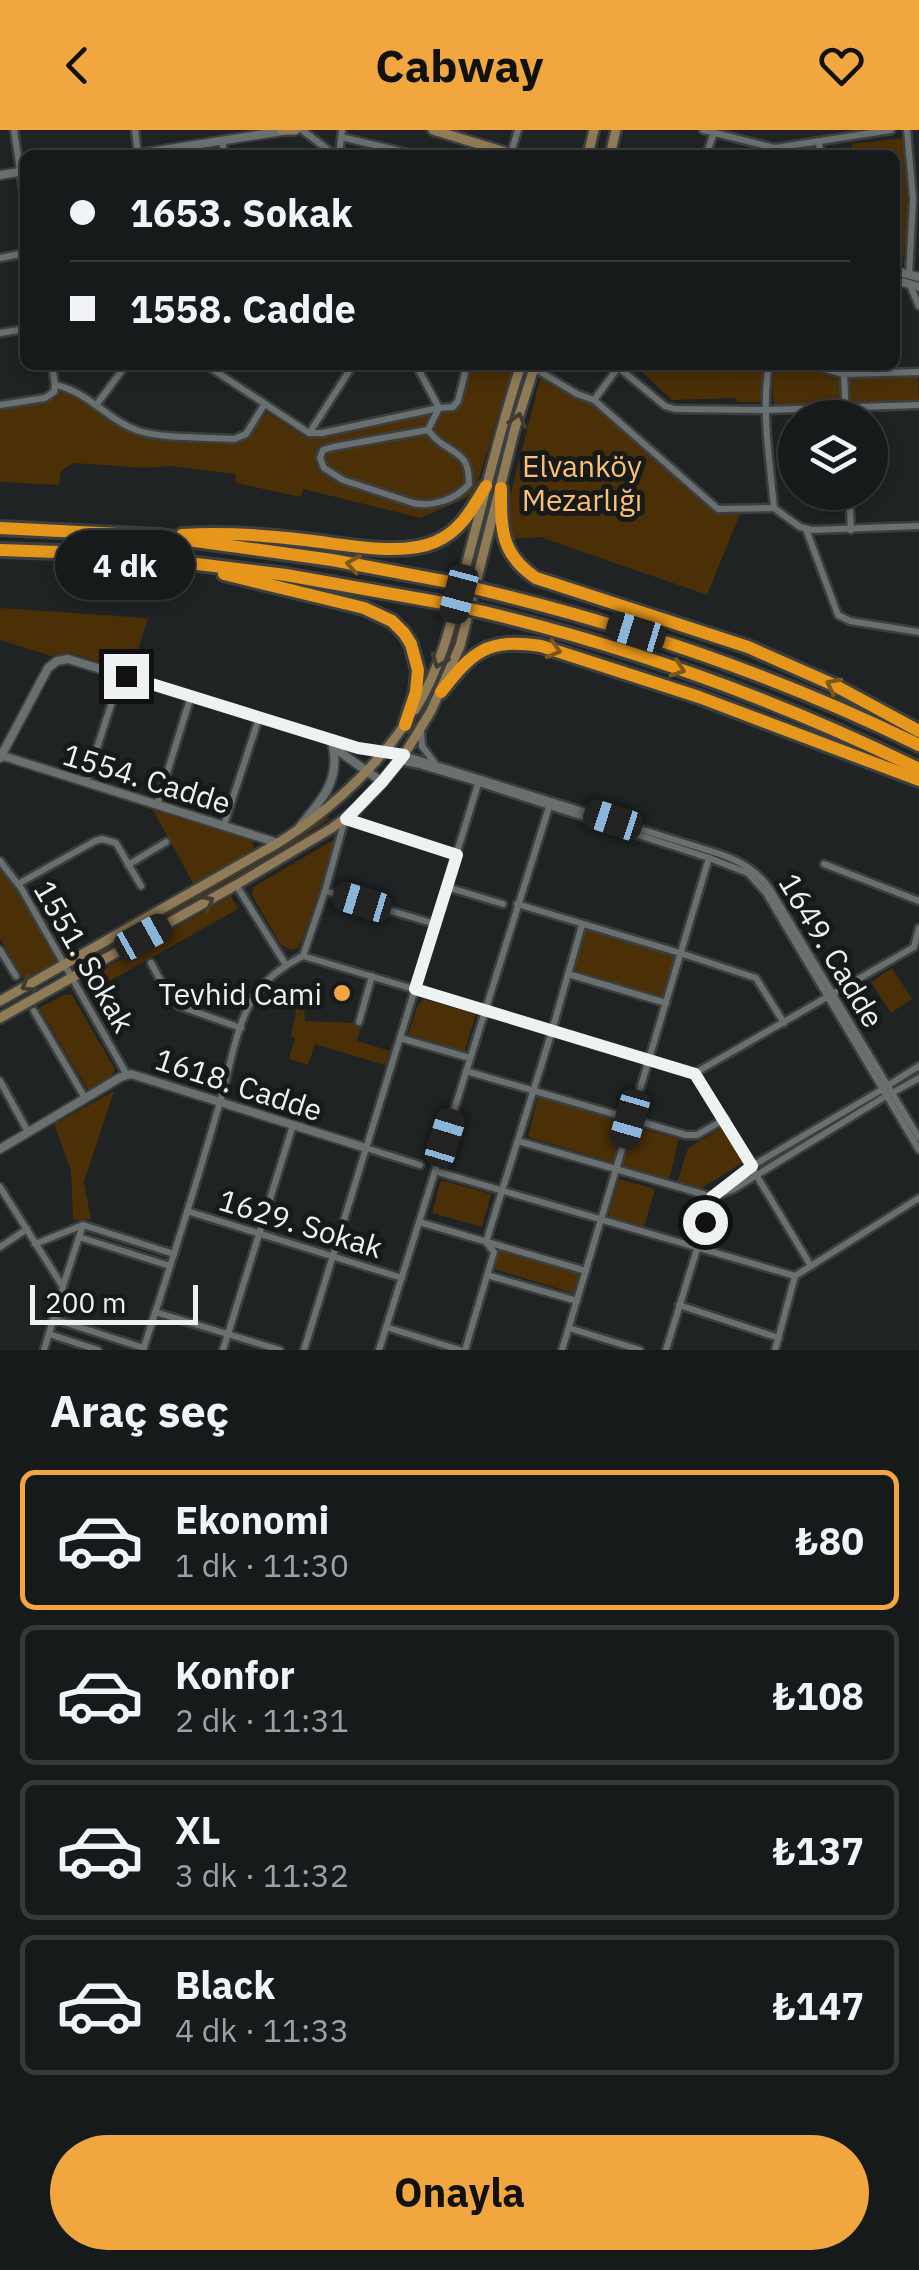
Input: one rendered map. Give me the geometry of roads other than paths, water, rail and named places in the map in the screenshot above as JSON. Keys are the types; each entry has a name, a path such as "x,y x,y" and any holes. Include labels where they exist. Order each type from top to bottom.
{"highway":[{"path":"159,536 246,534 380,548 424,546 458,528 493,487"},
{"path":"493,487 505,542 516,561 536,578 748,647 834,685 919,731"},
{"path":"0,528 159,536 332,560 448,582 565,611 670,643 799,692 919,745"},
{"path":"0,550 116,554 286,575 484,612 722,684 919,768"},
{"path":"183,564 364,608 392,621 411,644 418,670 416,692 405,725"},
{"path":"442,692 478,653 514,642 540,646 699,697 919,780"}],"main road":[{"path":"283,130 298,130"},
{"path":"433,130 500,150"},
{"path":"0,1018 346,819 382,782 442,692 464,635 520,370"},
{"path":"0,1002 278,844 333,805 405,725 425,693 443,650 534,370"}],"street":[{"path":"14,130 20,161"},
{"path":"162,150 283,130"},
{"path":"298,130 329,150"},
{"path":"702,130 775,148 891,130"},
{"path":"811,130 818,150"},
{"path":"908,130 916,224 912,282 919,306"},
{"path":"341,134 399,150"},
{"path":"223,140 223,150"},
{"path":"912,282 919,277"},
{"path":"0,404 45,398 56,385 53,370"},
{"path":"97,404 122,370"},
{"path":"213,370 309,434 453,407 458,402 466,370"},
{"path":"309,434 350,370"},
{"path":"419,370 440,408"},
{"path":"541,370 576,394 594,400 714,508 774,508 806,530 919,526"},
{"path":"594,400 616,370"},
{"path":"624,370 670,408 778,410"},
{"path":"768,370 766,410 774,508"},
{"path":"830,370 844,374 919,372"},
{"path":"844,374 846,400"},
{"path":"56,385 68,387 146,433 234,438 246,434 264,405"},
{"path":"888,406 919,405"},
{"path":"428,430 440,408"},
{"path":"428,430 466,461 469,484 447,500 413,503 343,480 324,468 320,458 323,450 333,447 428,430"},
{"path":"850,510 851,530"},
{"path":"806,530 838,615 850,621 919,632"},
{"path":"0,756 48,668 68,659 401,758"},
{"path":"86,782 121,674"},
{"path":"157,805 191,696"},
{"path":"224,825 259,718"},
{"path":"421,728 424,751 435,763"},
{"path":"317,736 382,782"},
{"path":"294,833 330,790 335,771 333,747"},
{"name":"1554. Cadde","path":"0,756 278,844"},
{"name":"1649. Cadde","path":"401,758 435,763 720,854 758,872 919,1150"},
{"name":"1649. Cadde","path":"401,758 742,869 766,894 831,996"},
{"path":"304,1350 478,784"},
{"path":"378,1350 549,807"},
{"path":"54,1318 144,1349 241,1028 256,994 286,965 303,956 346,819 457,855"},
{"path":"18,884 102,839 116,843 140,886"},
{"path":"128,865 166,842"},
{"path":"562,1350 709,858"},
{"name":"1551. Sokak","path":"0,860 18,884 127,1075"},
{"path":"824,864 919,901"},
{"path":"236,885 286,965"},
{"path":"448,887 503,904"},
{"path":"325,891 436,924"},
{"path":"517,904 756,978 784,1023"},
{"path":"486,1242 582,924"},
{"path":"695,1074 917,949 919,928"},
{"path":"0,950 16,976"},
{"path":"303,956 695,1074 811,1266"},
{"path":"152,963 169,996 179,1006 241,1028"},
{"path":"568,974 666,1003"},
{"path":"358,1022 372,976"},
{"path":"34,1010 85,1098"},
{"path":"400,1038 470,1058"},
{"path":"518,1140 712,1197 734,1189 887,1091 919,1066"},
{"path":"466,1071 691,1136 724,1120"},
{"name":"1618. Cadde","path":"0,1149 127,1075 139,1075 420,1166"},
{"path":"666,1350 712,1197 752,1166 887,1091 919,1078"},
{"path":"0,1081 28,1132"},
{"name":"1649. Cadde","path":"887,1091 919,1138"},
{"path":"222,1350 293,1125"},
{"path":"435,1171 796,1276"},
{"path":"0,1187 63,1287"},
{"path":"775,1350 796,1276 919,1198"},
{"name":"1629. Sokak","path":"187,1211 402,1278"},
{"path":"420,1222 586,1271"},
{"path":"35,1244 82,1225 174,1254"},
{"path":"44,1350 82,1225"},
{"path":"0,1247 28,1230"},
{"path":"79,1237 170,1266"},
{"path":"386,1327 462,1350 494,1252 486,1242"},
{"path":"487,1275 577,1301"},
{"path":"679,1306 779,1338"},
{"path":"156,1312 280,1350"},
{"path":"569,1328 640,1350"},
{"path":"49,1334 98,1350"}],"place":[{"name":"Tevhid Cami","path":"342,993"}],"park label":[{"name":"Elvanköy Mezarlığı","path":"582,482"}]}
